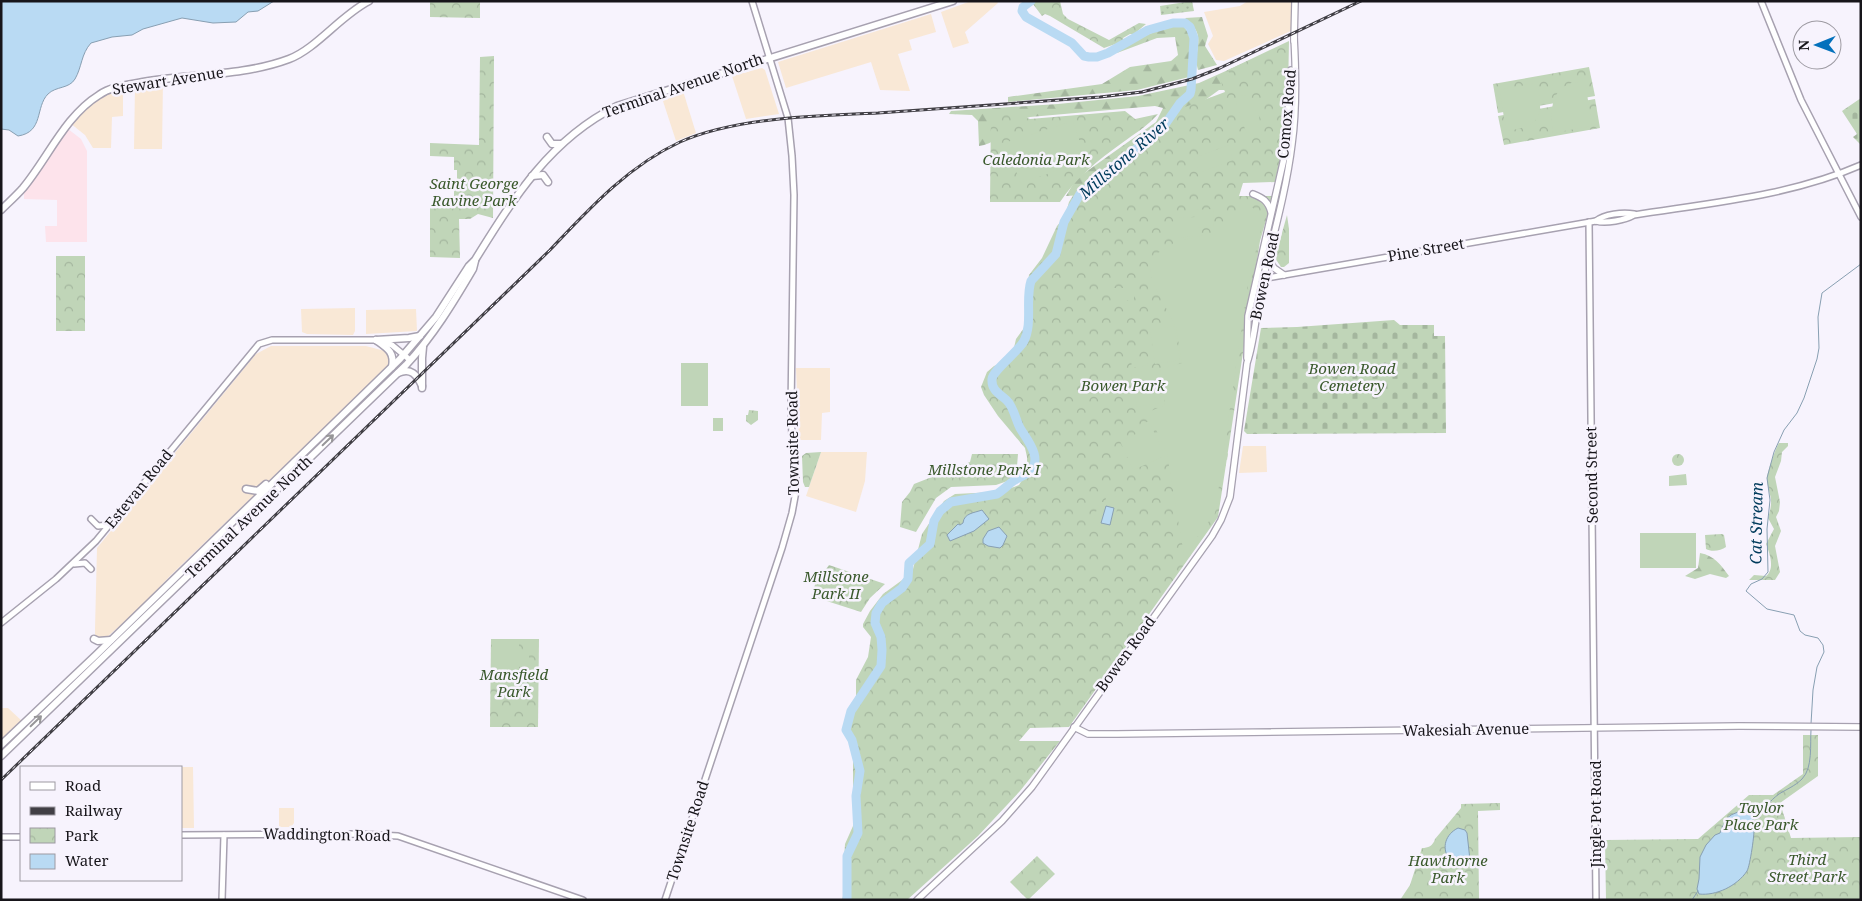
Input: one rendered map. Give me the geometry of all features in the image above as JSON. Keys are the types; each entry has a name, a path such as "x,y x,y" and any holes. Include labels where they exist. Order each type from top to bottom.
{"main road":[{"name":"Stewart Avenue","path":"1,210 23,188 69,123 88,102 101,93 118,87 256,68 290,59 303,52 347,16 369,1"},
{"name":"Terminal Avenue North","path":"1,745 392,367 421,336 443,307 475,261 510,204 532,176 561,144 582,126 598,115 617,106 953,1"},
{"name":"Comox Road","path":"1281,190 1293,142 1295,113 1295,1"},
{"path":"547,137 552,144 561,144"},
{"path":"532,176 543,175 548,182"},
{"name":"Bowen Road","path":"917,900 1002,821 1032,787 1212,536 1221,520 1230,497 1247,363 1248,316 1272,214 1281,190"},
{"name":"Bowen Road","path":"1247,363 1252,347 1256,314 1269,260 1281,190"},
{"path":"1253,194 1263,198 1268,203 1272,214"},
{"path":"1269,260 1274,268 1284,275"},
{"name":"Terminal Avenue North","path":"1,756 410,360 424,344 455,300 473,269 475,261"},
{"path":"376,340 421,336"},
{"path":"376,340 390,351 393,358 392,367"},
{"path":"397,373 406,370 414,374 422,388 424,344"},
{"path":"246,489 258,491 274,476 284,473"},
{"path":"94,639 98,641 111,640"},
{"name":"Wakesiah Avenue","path":"1074,726 1085,733 1108,734 1748,726 1861,727"}],"street":[{"name":"Townsite Road","path":"665,900 780,551 792,513 795,496 796,454 792,436 791,411 794,195 792,156 788,118 752,1"},
{"path":"1761,1 1802,100 1861,218"},
{"name":"Pine Street","path":"1256,279 1596,221 1600,218 1628,213 1634,214 1785,189 1838,174 1861,165"},
{"name":"Second Street","path":"1589,222 1595,728"},
{"name":"Estevan Road","path":"1,623 73,564 110,525 254,347 264,342 278,340 376,340"},
{"path":"376,340 392,345 410,360"},
{"path":"91,520 98,526 110,525"},
{"path":"73,564 85,563 91,569"},
{"name":"Jingle Pot Road","path":"1595,728 1596,900"},
{"name":"Waddington Road","path":"182,835 380,834 398,836 583,900"},
{"path":"222,900 224,835"},
{"path":"1,837 20,837"}],"shaded area":[{"path":"971,1 997,1 998,3 965,32 969,43 953,48 941,12"},
{"path":"1248,1 1294,1 1293,30 1224,61 1216,60 1208,44 1213,36 1204,12 1240,6"},
{"path":"931,14 936,32 909,40 912,50 898,54 910,91 880,90 871,62 786,88 778,62"},
{"path":"762,68 765,70 779,114 746,119 732,76"},
{"path":"163,80 162,149 134,149 135,85"},
{"path":"123,87 123,116 112,117 111,148 93,148 85,135 70,123 102,94"},
{"path":"683,91 696,133 676,141 662,98"},
{"path":"68,129 81,139 87,151 87,242 46,242 45,226 57,226 57,200 24,199 24,189"},
{"path":"355,308 355,331 353,335 307,334 302,332 301,309"},
{"path":"416,309 417,331 366,334 366,310"},
{"path":"271,346 366,346 385,351 390,362 170,576 139,609 107,637 99,638 95,635 97,548 256,354"},
{"path":"796,368 830,368 830,412 822,413 821,440 799,440"},
{"path":"1243,446 1266,446 1267,472 1239,473"},
{"path":"821,452 867,452 865,481 856,512 806,496"},
{"path":"1,708 8,708 22,721 1,741"},
{"path":"182,767 193,767 194,828 182,828"},
{"path":"279,808 294,808 294,823 291,827 279,827"}],"green space":[{"path":"430,1 480,1 480,18 430,17"},
{"path":"1034,1 1060,1 1063,14 1068,19 1109,40 1139,23 1146,24 1134,34 1123,38 1124,41 1104,48 1050,16 1045,14 1042,16 1033,4"},
{"path":"1192,1 1194,11 1161,15 1160,6"},
{"path":"1202,17 1208,36 1205,46 1217,65 1198,70 1198,37 1192,25 1185,18"},
{"path":"1182,25 1190,37 1191,43 1189,77 1137,90 1008,102 1008,97 1102,84 1130,67 1171,61 1178,55 1175,37 1157,38 1117,53 1118,50 1133,41 1149,34 1165,28"},
{"name":"Bowen Park","path":"1289,41 1287,143 1276,182 1243,183 1239,196 1273,196 1260,241 1218,517 1069,727 1030,728 1019,741 1060,741 1020,791 978,836 907,900 842,900 846,884 845,844 853,826 855,807 853,794 853,752 849,714 856,696 856,680 868,657 871,637 863,627 863,624 883,594 905,578 913,569 922,534 944,501 955,494 995,492 1014,487 1019,485 1027,472 1025,448 998,416 981,387 987,372 994,366 1006,361 1013,352 1016,339 1024,328 1029,275 1042,258 1057,226 1065,216 1069,202 1074,194 1105,164 1177,110 1225,92 1220,79 1230,75 1228,70"},
{"name":"Saint George Ravine Park","path":"494,56 493,218 478,214 470,219 459,219 460,258 430,257 430,207 454,207 454,183 457,182 457,170 454,170 454,157 430,156 430,143 479,145 480,57"},
{"path":"1257,57 1244,90 1219,90 1183,116 1119,193 1066,196 1076,179 1156,122 1163,108 1155,106 1030,117 1011,123 998,138 979,146 978,121 972,115 949,114 951,111 1058,104 1138,96 1199,83"},
{"path":"1589,67 1595,96 1498,113 1493,84"},
{"path":"1585,81 1592,126 1553,133 1552,112 1558,92 1569,84"},
{"path":"1538,83 1540,112 1537,118 1527,126 1506,131 1500,92 1502,89"},
{"path":"1245,95 1259,116 1262,135 1247,135 1236,103 1239,96"},
{"path":"1861,98 1861,145 1853,137 1857,134 1842,111"},
{"path":"1595,99 1600,128 1504,145 1498,116"},
{"name":"Caledonia Park","path":"991,111 1008,111 1030,119 1125,111 1135,119 1158,114 1088,170 1060,202 990,202"},
{"path":"1073,121 1086,161 1020,183 1007,142"},
{"path":"1229,145 1233,160 1199,172 1194,158"},
{"path":"1246,203 1264,216 1248,284 1223,456 1228,453 1227,460 1223,457 1222,459 1226,465 1221,472 1215,513 1184,555 1167,454 1148,412 1165,405 1160,369 1182,363 1176,327 1153,283 1148,259 1176,242 1211,233"},
{"path":"1213,209 1214,227 1195,228 1195,236 1176,238 1176,218 1195,217 1195,210"},
{"path":"1287,215 1289,263 1281,267 1275,258"},
{"path":"56,256 85,256 85,331 56,331"},
{"path":"1111,288 1134,288 1134,300 1111,300"},
{"name":"Bowen Road Cemetery","path":"1394,320 1400,325 1434,325 1434,336 1445,336 1446,433 1247,434 1244,431 1261,328"},
{"path":"1174,326 1180,360 1155,364 1150,330"},
{"path":"1147,357 1148,365 1132,368 1131,360"},
{"path":"681,363 708,363 708,406 681,406"},
{"path":"1156,369 1161,403 1137,407 1131,374"},
{"path":"749,410 758,411 758,420 751,425 746,421 746,415 748,415"},
{"path":"713,418 723,418 723,431 713,431"},
{"path":"1149,421 1165,456 1133,470 1120,441 1136,434 1133,428"},
{"path":"1779,443 1788,443 1788,446 1782,452 1775,477 1780,502 1776,517 1781,531 1775,546 1780,572 1775,580 1749,580 1754,575 1766,576 1771,565 1766,544 1774,529 1768,518 1771,500 1767,478"},
{"path":"821,452 809,487 805,487 803,482 802,456 806,453"},
{"name":"Millstone Park I","path":"972,454 1018,454 1016,478 996,485 951,487 936,498 916,532 900,527 902,502 914,484 970,462"},
{"path":"1680,454 1683,455 1683,465 1676,466 1673,465 1672,458 1673,455"},
{"path":"1686,474 1687,485 1669,486 1669,476"},
{"path":"1107,494 1120,497 1112,530 1097,526 1098,523 1093,522 1099,502 1105,502"},
{"path":"1640,533 1696,533 1696,568 1640,568"},
{"path":"1705,535 1724,535 1726,547 1716,551 1706,549"},
{"path":"1700,553 1713,558 1729,576 1726,578 1710,574 1695,579 1685,576 1698,568"},
{"name":"Millstone Park II","path":"829,565 885,584 870,598 861,612 811,596 816,582"},
{"name":"Mansfield Park","path":"491,639 539,639 538,727 490,727"},
{"path":"492,641 519,641 519,686 492,686"},
{"path":"520,651 529,651 529,669 520,669"},
{"name":"Third Street Park","path":"1803,735 1818,735 1818,776 1780,803 1791,838 1861,837 1861,900 1606,900 1605,840 1698,839 1749,795 1773,795 1803,774"},
{"name":"Hawthorne Park","path":"1500,803 1500,810 1478,811 1479,899 1501,900 1400,900 1410,885 1422,848 1432,845 1461,808 1461,804"},
{"path":"1037,856 1055,874 1028,900 1010,882"}],"water":[{"path":"1,1 274,1 258,11 248,12 236,22 213,23 182,18 143,29 132,35 112,37 91,43 85,52 75,79 48,94 41,105 38,118 32,130 18,136 9,130 1,129"},
{"path":"1106,506 1114,508 1110,525 1101,523"},
{"path":"982,510 989,519 974,531 950,541 947,535 958,524 963,523 967,515"},
{"path":"999,527 1007,536 1000,548 983,543 983,539 988,531"},
{"path":"1747,808 1751,810 1754,829 1747,871 1738,881 1726,889 1719,892 1699,894 1697,889 1700,857 1706,845 1715,835 1720,833 1726,819"},
{"path":"1458,828 1465,830 1467,833 1470,860 1468,863 1449,859 1445,850 1448,837"}],"waterway":[{"name":"Millstone River","path":"847,900 847,856 858,833 856,796 860,771 852,740 846,730 851,711 881,666 881,637 875,623 876,613 882,603 902,588 908,579 909,563 930,544 934,521 940,511 951,502 997,494 1029,472 1033,467 1035,461 1033,450 1020,428 1011,406 995,390 992,383 993,375 1017,350 1027,334 1031,281 1056,254 1064,222 1080,194 1084,190 1098,184 1113,167 1164,126 1180,103 1190,94 1191,90 1194,38 1190,27 1185,23 1173,23 1148,30 1108,53 1097,57 1089,57 1084,56 1072,43 1026,17 1022,11 1023,7 1031,1"},
{"name":"Cat Stream","path":"1811,724 1813,690 1817,667 1824,652 1823,645 1818,638 1805,635 1800,631 1794,615 1767,609 1746,591 1751,584 1762,579 1768,572 1767,529 1770,500 1767,478 1774,452 1784,430 1797,413 1804,398 1817,359 1819,348 1818,317 1822,293 1861,264"},
{"name":"Cat Stream","path":"1752,817 1779,794 1794,786 1806,774 1811,749 1811,730"},
{"name":"Cat Stream","path":"1692,900 1698,891"}],"railway":[{"path":"1,780 550,250 595,204 626,176 661,152 680,142 726,127 777,119 1100,97 1142,92 1192,79 1220,68 1361,1"}],"park label":[{"name":"Taylor Place Park","path":"1761,816"}]}
